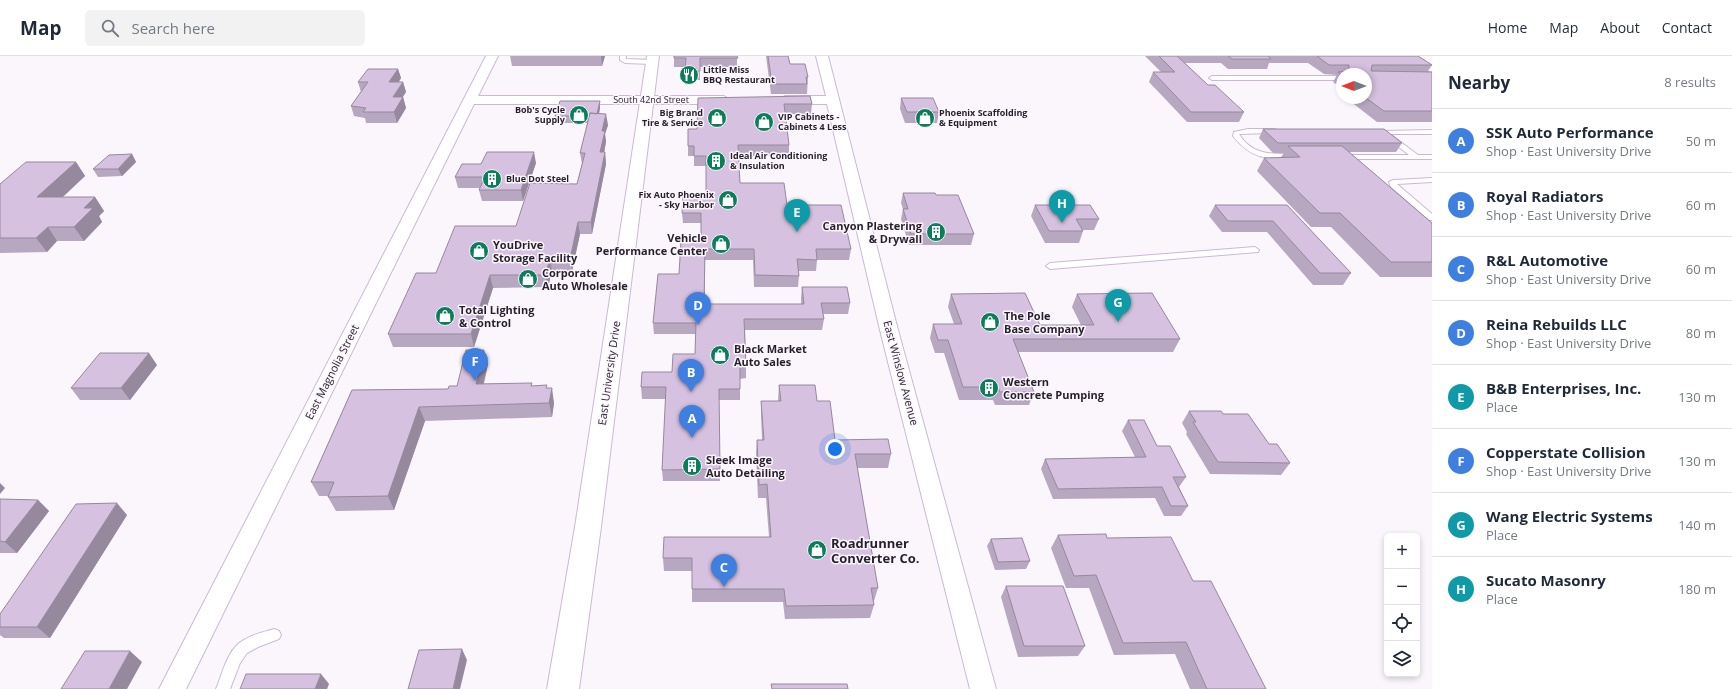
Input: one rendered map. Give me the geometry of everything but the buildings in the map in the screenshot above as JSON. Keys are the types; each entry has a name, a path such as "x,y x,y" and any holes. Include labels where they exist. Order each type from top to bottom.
{"main road":[{"name":"East University Drive","path":"563,689 588,527 652,59"}],"street":[{"name":"East Magnolia Street","path":"172,689 492,56"},
{"name":"East Winslow Avenue","path":"822,56 889,330 982,689"},
{"name":"South 42nd Street","path":"469,100 733,100"},
{"path":"771,100 832,100"}],"lane":[{"path":"623,56 622,59 625,61 652,59"},
{"path":"1212,78 1336,78"},
{"path":"1280,131 1248,131 1236,133 1236,136 1249,150 1259,156 1306,156"},
{"path":"1376,132 1432,132"},
{"path":"1383,132 1416,157"},
{"path":"1330,156 1432,157"},
{"path":"1432,180 1393,182 1394,185 1432,218"},
{"path":"1050,266 1255,250"},
{"path":"223,689 237,657 243,648 274,635"}],"place":[{"name":"Little Miss BBQ Restaurant","path":"689,75"},
{"name":"Bob's Cycle Supply","path":"579,115"},
{"name":"Big Brand Tire & Service","path":"717,118"},
{"name":"Phoenix Scaffolding & Equipment","path":"925,118"},
{"name":"VIP Cabinets - Cabinets 4 Less","path":"764,122"},
{"name":"Ideal Air Conditioning & Insulation","path":"716,161"},
{"name":"Blue Dot Steel","path":"492,179"},
{"name":"Fix Auto Phoenix - Sky Harbor","path":"728,200"},
{"name":"Sucato Masonry","path":"1062,223"},
{"name":"B&B Enterprises, Inc.","path":"797,232"},
{"name":"Canyon Plastering & Drywall","path":"936,232"},
{"name":"Vehicle Performance Center","path":"721,244"},
{"name":"YouDrive Storage Facility","path":"479,251"},
{"name":"Corporate Auto Wholesale","path":"528,279"},
{"name":"Total Lighting & Control","path":"445,316"},
{"name":"The Pole Base Company","path":"990,322"},
{"name":"Wang Electric Systems","path":"1118,322"},
{"name":"Reina Rebuilds LLC","path":"698,325"},
{"name":"Black Market Auto Sales","path":"720,355"},
{"name":"Copperstate Collision","path":"475,381"},
{"name":"Western Concrete Pumping","path":"989,388"},
{"name":"Royal Radiators","path":"691,392"},
{"name":"SSK Auto Performance","path":"692,438"},
{"name":"Sleek Image Auto Detailing","path":"692,466"},
{"name":"Roadrunner Converter Co.","path":"817,550"},
{"name":"R&L Automotive","path":"724,587"}]}
